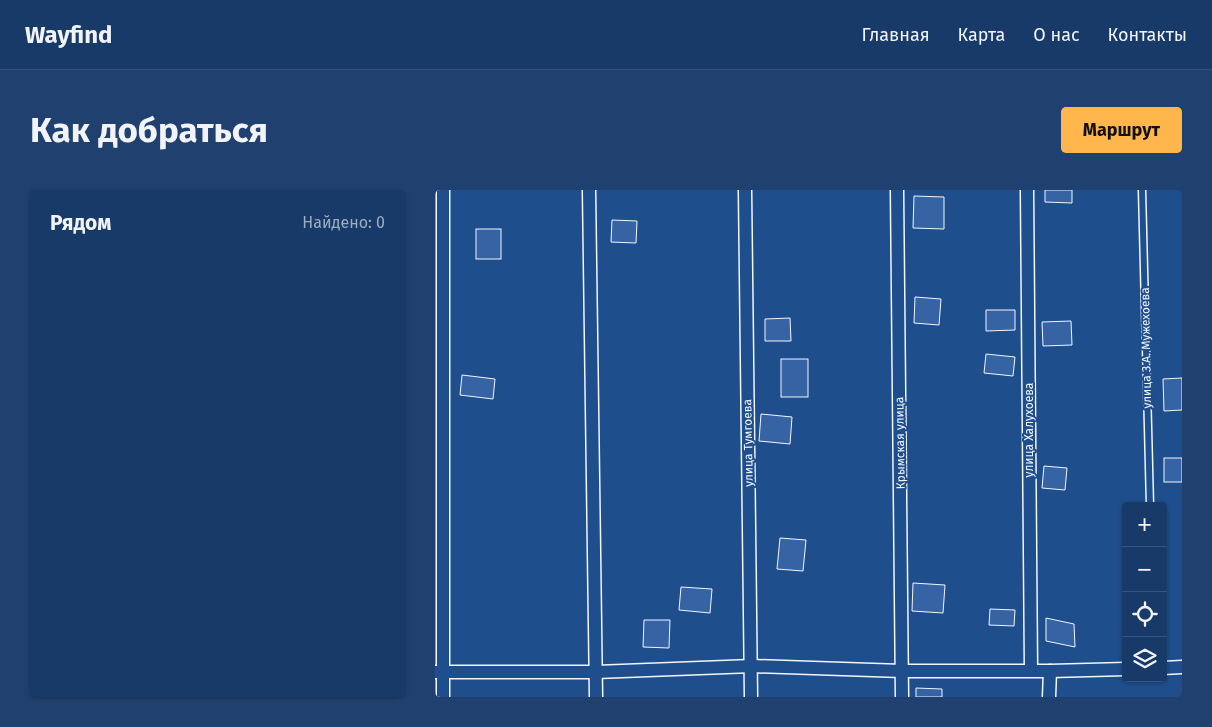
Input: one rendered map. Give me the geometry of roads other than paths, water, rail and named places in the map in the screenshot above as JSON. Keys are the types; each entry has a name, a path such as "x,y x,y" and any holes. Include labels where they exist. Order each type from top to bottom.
{"street":[{"path":"443,190 439,672 443,697"},
{"path":"589,190 595,697"},
{"name":"улица Тумгоева","path":"745,190 751,697"},
{"name":"Крымская улица","path":"897,190 902,697"},
{"name":"улица Халухоева","path":"1027,190 1031,670"},
{"path":"439,672 596,672 751,666 902,671 1122,669"},
{"path":"1167,668 1182,667"},
{"path":"1049,697 1050,671"}],"lane":[{"name":"улица З.А. Мужехоева","path":"1142,190 1150,502"}]}
